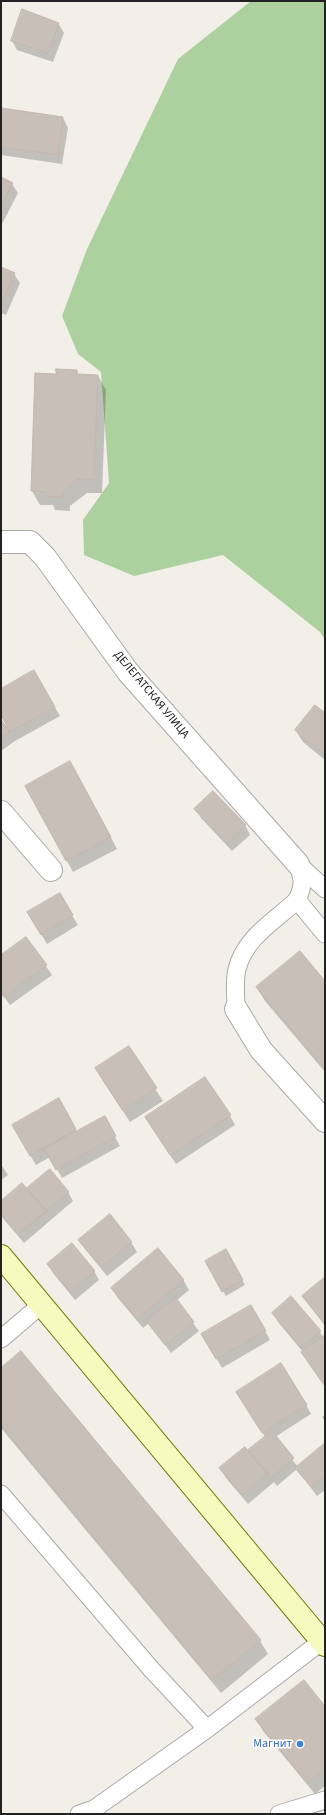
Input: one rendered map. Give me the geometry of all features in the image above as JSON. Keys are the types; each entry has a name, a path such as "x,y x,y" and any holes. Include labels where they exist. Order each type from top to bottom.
{"main road":[{"path":"1,1256 323,1643"}],"street":[{"name":"ДЕЛЕГАТСКАЯ УЛИЦА","path":"1,542 30,542 45,557 128,672 298,864"},
{"path":"1,812 51,870"},
{"path":"236,1009 261,1050 325,1121"}],"lane":[{"path":"298,864 325,888"},
{"path":"236,1009 237,970 244,951 259,932 297,900 302,888 303,879 298,864"},
{"path":"297,900 325,934"},
{"path":"1,1339 42,1304"},
{"path":"1,1494 152,1670 207,1729"},
{"path":"79,1814 94,1809 207,1729 323,1643"},
{"path":"279,1814 325,1800"}],"green space":[{"path":"251,1 325,1 325,640 320,632 223,555 134,576 84,555 83,520 109,483 101,372 78,354 62,316 87,249 178,59"}],"building":[{"path":"22,9 59,23 48,53 11,41"},
{"path":"1,108 63,117 58,155 1,147"},
{"path":"1,177 13,183 1,207"},
{"path":"1,267 15,273 1,305"},
{"path":"56,369 77,370 77,374 98,375 94,480 78,479 62,492 62,497 46,496 46,492 31,491 35,373 56,374"},
{"path":"34,670 55,707 10,732 1,715 1,689"},
{"path":"315,705 324,712 325,710 325,755 295,730"},
{"path":"1,720 10,732 1,738"},
{"path":"70,761 111,837 66,861 25,786"},
{"path":"213,791 246,825 227,843 194,809"},
{"path":"60,893 73,915 41,935 27,912"},
{"path":"26,937 47,965 4,997 1,993 1,955"},
{"path":"300,951 325,981 325,1069 256,987"},
{"path":"129,1046 157,1088 123,1111 95,1068"},
{"path":"205,1077 231,1115 170,1155 145,1117"},
{"path":"59,1098 76,1129 30,1156 12,1125"},
{"path":"105,1116 116,1136 56,1170 44,1149"},
{"path":"50,1169 69,1192 46,1211 27,1188"},
{"path":"22,1183 46,1211 18,1234 1,1214 1,1201"},
{"path":"110,1214 132,1242 101,1267 78,1240"},
{"path":"72,1243 95,1271 70,1292 47,1264"},
{"path":"158,1248 184,1280 137,1319 111,1288"},
{"path":"226,1249 243,1280 222,1292 205,1261"},
{"path":"325,1277 325,1324 302,1296"},
{"path":"291,1296 321,1331 301,1348 272,1313"},
{"path":"176,1298 194,1322 165,1345 146,1321"},
{"path":"251,1305 266,1331 216,1359 201,1334"},
{"path":"325,1335 325,1380 322,1382 301,1352"},
{"path":"21,1351 261,1640 212,1680 1,1425 1,1368"},
{"path":"281,1363 307,1405 262,1433 236,1392"},
{"path":"272,1431 294,1458 271,1478 248,1450"},
{"path":"325,1443 325,1476 311,1487 295,1468"},
{"path":"245,1447 267,1474 242,1495 219,1468"},
{"name":"Магнит","path":"304,1680 325,1706 325,1769 307,1783 255,1719"}],"place":[{"name":"Магнит","path":"300,1744"}]}
